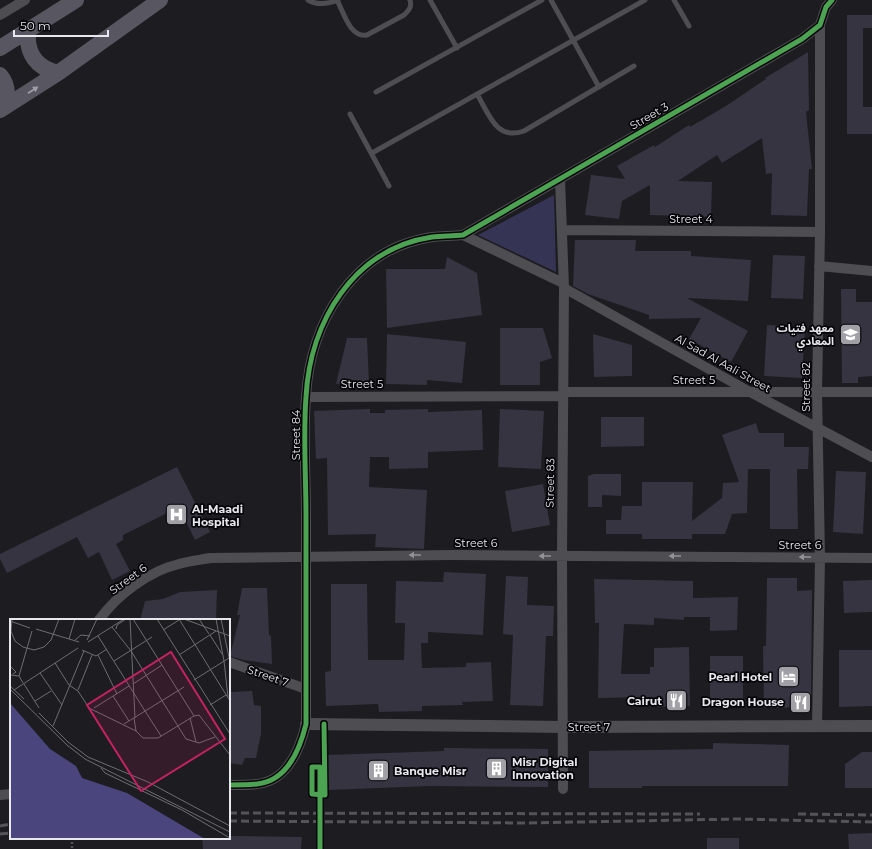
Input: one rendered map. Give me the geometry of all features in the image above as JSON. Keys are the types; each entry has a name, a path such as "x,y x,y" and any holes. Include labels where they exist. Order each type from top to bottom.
{"highway":[{"path":"0,48 76,0"},
{"path":"2,108 58,73 160,0"},
{"path":"28,31 28,46 34,59 44,68 58,73"},
{"path":"0,75 6,87 7,97 2,108"}],"street":[{"path":"0,15 25,0"},
{"path":"820,25 826,7 832,0"},
{"name":"Street 3","path":"463,235 795,43 811,33 820,25"},
{"name":"Street 82","path":"818,726 820,558 817,392 820,232 820,25"},
{"name":"Street 83","path":"560,179 564,286 562,556 564,727 563,789"},
{"name":"Street 4","path":"562,230 820,232"},
{"name":"Al Sad Al Aali Street","path":"463,235 564,286 750,392 872,456"},
{"name":"Street 84","path":"230,785 258,784 273,778 286,768 296,755 303,740 306,724 306,397 316,340 326,316 340,294 357,275 378,258 401,246 431,237 463,235"},
{"path":"819,266 872,271"},
{"name":"Street 5","path":"306,397 872,392"},
{"name":"Street 6","path":"102,619 122,596 148,577 178,564 210,558 306,556 872,558"},
{"name":"Street 7","path":"230,662 306,689"},
{"name":"Street 7","path":"306,724 564,727 872,726"},
{"path":"0,795 10,794"}],"lane":[{"path":"308,0 313,3 325,4 338,0 355,34 361,36 367,35 404,15 409,11 411,4 410,0"},
{"path":"376,92 542,0"},
{"path":"551,0 599,87"},
{"path":"372,153 645,0"},
{"path":"674,0 689,26"},
{"path":"433,1 457,48"},
{"path":"477,94 494,123 502,132 513,135 524,131 634,66"},
{"path":"350,114 389,186"}],"shaded area":[{"path":"554,195 556,272 478,235"}],"building":[{"path":"847,15 872,15 872,28 863,28 863,107 872,107 872,134 847,134"},
{"path":"808,52 809,110 806,112 812,169 809,169 807,216 771,215 772,173 766,174 762,138 722,163 717,155 678,181 712,182 711,217 650,215 650,185 622,201 619,219 585,215 591,175 625,179 617,166 654,145 655,147 689,125 690,127 726,106 766,79 765,78"},
{"path":"575,240 636,240 635,251 691,251 691,256 751,260 748,301 687,298 748,331 731,362 689,339 701,318 649,319 649,315 588,294 573,286"},
{"path":"773,255 805,256 803,299 771,298"},
{"path":"447,257 477,273 482,315 387,328 386,269 445,269"},
{"path":"841,289 856,289 856,302 872,302 872,376 858,377 858,383 842,383"},
{"path":"767,325 805,327 802,378 764,376"},
{"path":"500,328 543,328 552,358 540,362 540,385 500,385"},
{"path":"387,334 466,342 462,383 427,380 427,385 386,384"},
{"path":"593,334 632,345 632,376 594,377"},
{"path":"347,338 367,338 369,383 336,384"},
{"path":"370,409 370,413 385,413 385,410 428,409 428,412 482,410 483,450 428,452 428,468 389,469 389,457 370,457 369,487 427,490 424,549 375,547 376,534 328,535 327,458 316,459 314,411"},
{"path":"500,409 544,411 541,469 498,467"},
{"path":"601,417 644,417 644,446 601,447"},
{"path":"756,423 759,433 784,433 784,447 809,447 808,469 797,469 798,529 770,529 770,469 748,469 747,513 732,514 725,534 692,534 692,539 642,539 642,534 606,534 606,520 621,520 622,506 642,506 642,482 693,482 692,521 722,498 723,483 739,482 722,435"},
{"path":"177,467 210,532 195,540 179,507 123,535 123,540 116,544 130,571 112,580 99,552 88,558 77,537 7,573 0,559 0,554"},
{"path":"836,471 866,472 863,534 833,532"},
{"path":"594,474 621,474 621,496 602,495 602,507 588,507 588,476"},
{"path":"543,484 550,525 512,532 505,491"},
{"path":"444,572 486,574 483,635 428,632 428,643 421,643 422,668 466,667 466,663 491,662 493,701 462,702 463,705 422,706 422,711 379,712 378,704 326,706 325,672 331,671 331,584 367,584 368,660 404,660 405,623 395,623 396,581 443,582"},
{"path":"506,576 528,577 527,605 554,606 553,636 546,636 543,706 510,705 513,635 503,634"},
{"path":"767,578 797,578 797,591 812,590 811,707 764,708 763,646 766,646"},
{"path":"594,579 693,581 693,598 738,597 737,630 710,631 710,617 684,617 684,620 654,618 654,625 624,624 621,674 650,674 650,667 654,667 654,648 689,647 690,706 655,707 654,697 598,698 599,623 595,623"},
{"path":"872,580 872,612 844,613 843,581"},
{"path":"242,588 267,588 272,664 243,660 230,656 240,615 237,615"},
{"path":"217,590 216,619 140,619 145,601 163,599 180,592"},
{"path":"839,650 872,650 872,706 839,707"},
{"path":"710,656 743,656 743,699 710,700"},
{"path":"252,691 254,705 261,706 261,734 256,758 245,758 242,765 230,763 231,692"},
{"path":"713,743 789,745 788,786 642,786 642,788 589,788 589,751 713,749"},
{"path":"444,748 548,749 548,787 430,786 328,790 327,755 444,751"},
{"path":"862,752 872,752 872,788 845,788 845,764"},
{"path":"872,833 872,849 849,849 848,834"},
{"path":"230,836 302,837 301,849 203,849 202,839 230,839"},
{"path":"707,838 739,838 739,849 707,849"}],"railway":[{"path":"230,813 700,814"},
{"path":"798,814 872,815"},
{"path":"230,821 526,823 737,819 872,822"},
{"path":"0,826 10,824"},
{"path":"0,834 10,833"}],"cycle path":[{"path":"230,785 257,784 267,782 276,777 284,770 296,753 306,724 306,397 309,369 316,342 327,317 341,293 358,273 380,257 404,244 432,237 463,235 802,39 820,25 826,7 832,0"},
{"path":"320,849 320,767 312,767 312,794 325,795 324,724"}],"place":[{"name":"معهد فتيات المعادي","path":"850,334"},
{"name":"Al-Maadi Hospital","path":"177,515"},
{"name":"Pearl Hotel","path":"788,677"},
{"name":"Cairut","path":"677,701"},
{"name":"Dragon House","path":"800,702"},
{"name":"Misr Digital Innovation","path":"496,768"},
{"name":"Banque Misr","path":"379,771"}]}
